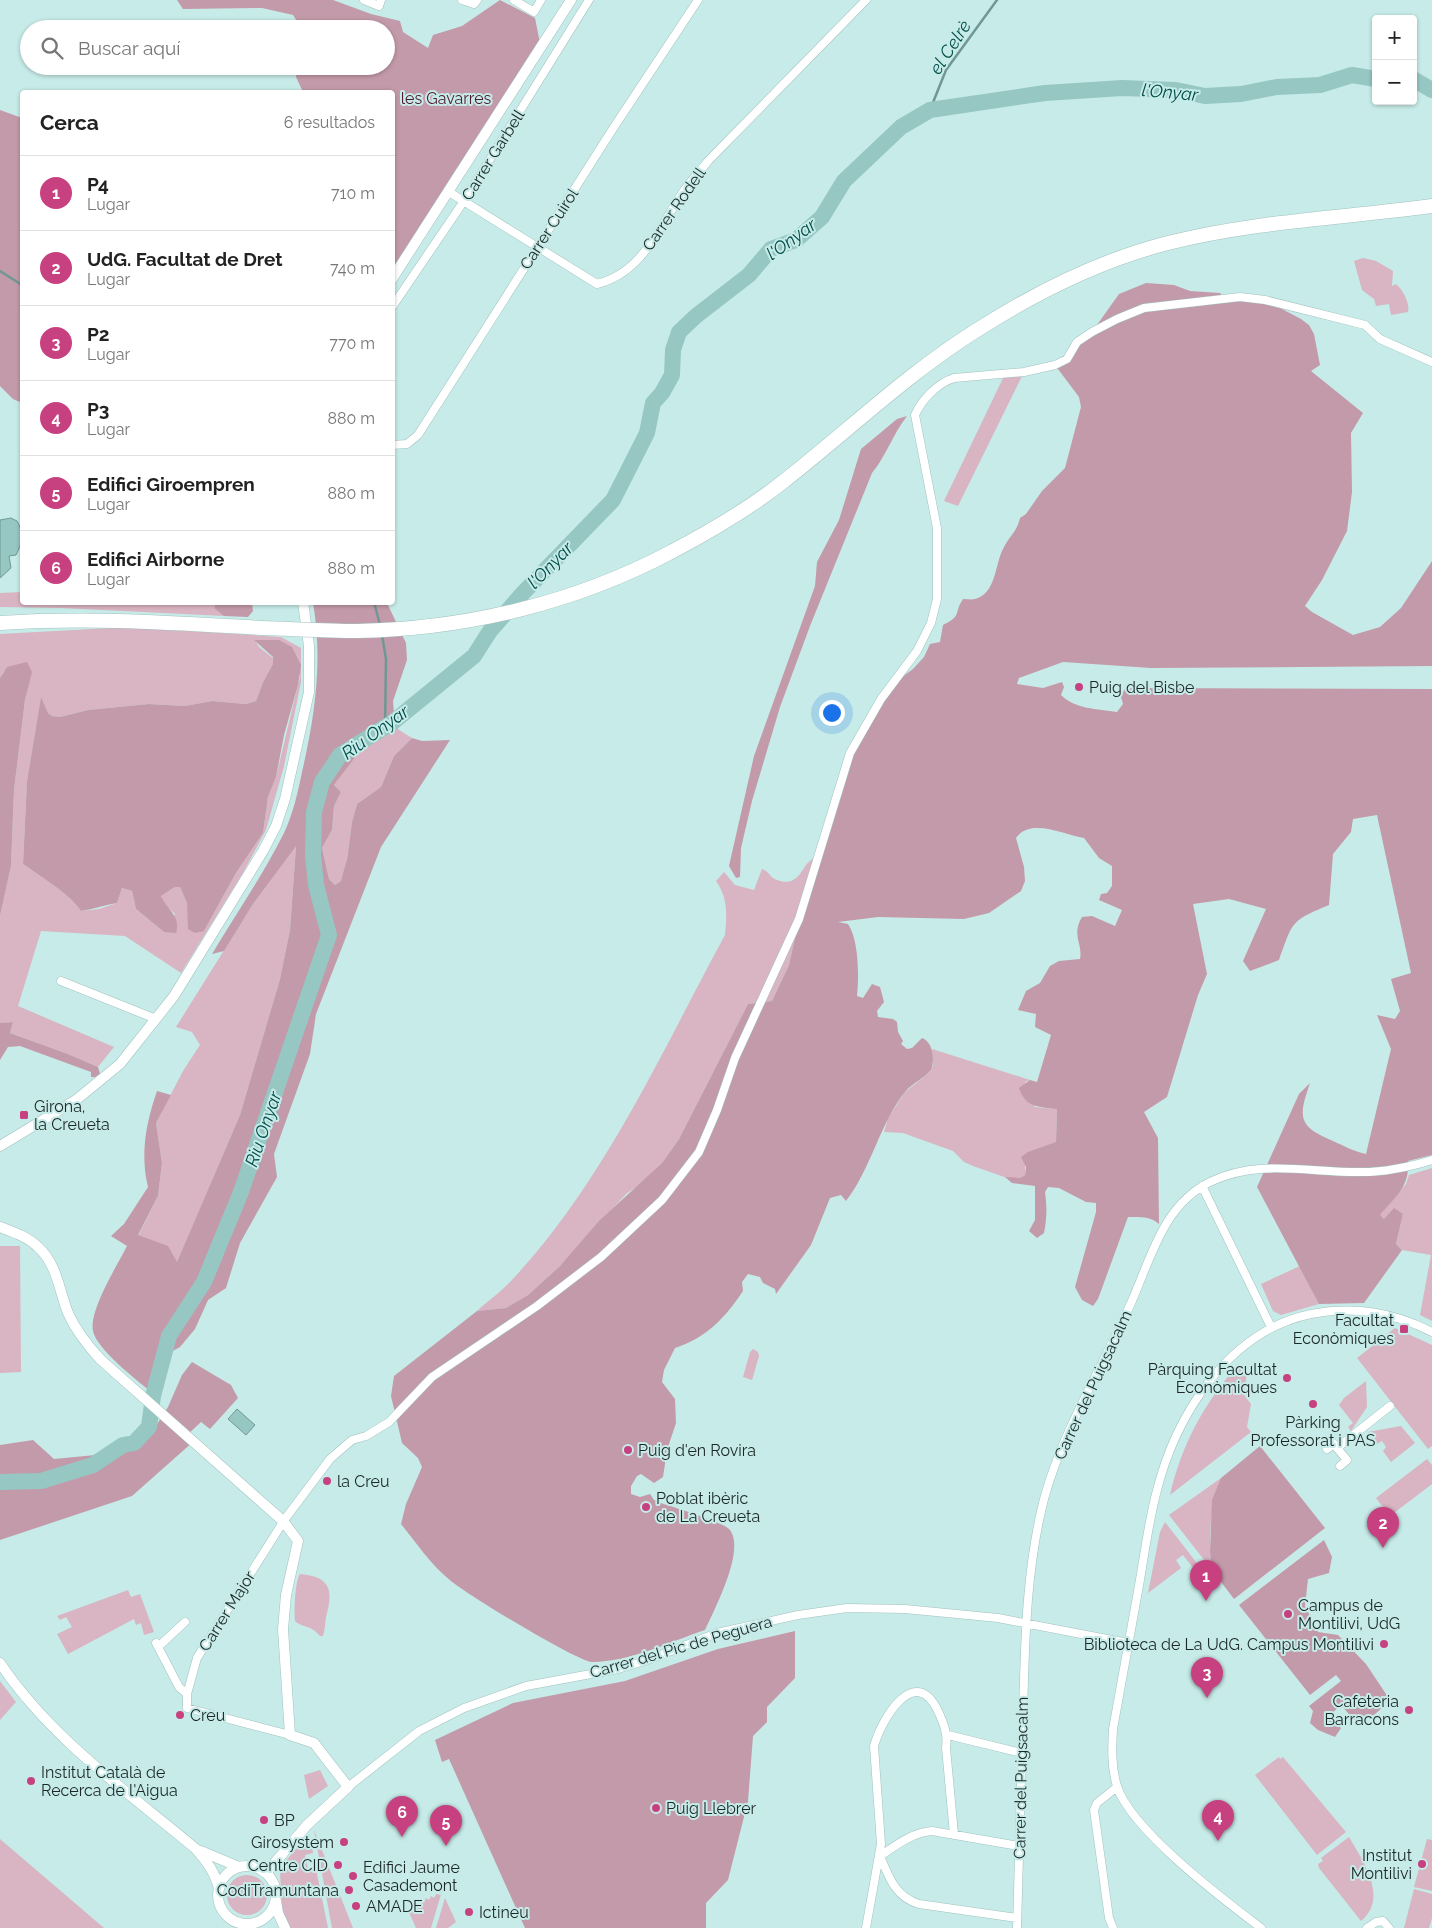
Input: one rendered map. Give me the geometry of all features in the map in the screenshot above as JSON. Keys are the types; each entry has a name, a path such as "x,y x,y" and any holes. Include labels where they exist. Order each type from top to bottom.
{"highway":[{"path":"0,623 80,619 139,620 262,628 390,629 488,617 578,593 633,571 728,521 782,482 884,399 975,331 1013,308 1074,278 1136,253 1200,236 1286,221 1432,206"},
{"path":"0,613 50,614 80,619"},
{"path":"0,630 32,627 56,620"}],"main road":[{"path":"395,274 571,0"},
{"path":"0,1146 76,1100 120,1064 156,1019 230,907 276,826 285,799 309,692 309,646 303,605"},
{"path":"0,1228 21,1236 37,1246 46,1257 56,1274 68,1313 84,1341 283,1521 298,1541 286,1595 283,1629 285,1676 291,1721 290,1735 314,1743 348,1787"},
{"path":"0,1663 42,1715 68,1740 196,1849 209,1864 216,1877 219,1903 226,1917 239,1923 264,1928"},
{"name":"Carrer del Pic de Peguera","path":"266,1872 307,1825 348,1787"},
{"path":"196,1849 239,1867"},
{"path":"218,1888 226,1875 239,1867 251,1866 266,1872 273,1882 278,1913 285,1928"},
{"path":"251,1924 269,1913 275,1898"}],"street":[{"path":"364,0 380,3"},
{"path":"462,0 474,4 477,0"},
{"path":"514,0 534,12 541,0"},
{"name":"Carrer Garbell","path":"395,303 464,201 589,0"},
{"name":"Carrer Cuirol","path":"395,445 407,444 418,434 698,0"},
{"name":"Carrer Rodell","path":"449,192 597,284 611,280 634,265 645,253 688,185 708,161 866,0"},
{"name":"Carrer Major","path":"290,1735 187,1708 187,1694 197,1658 283,1521 330,1459 352,1440 366,1436 389,1422 432,1377 537,1306 601,1257 662,1200 699,1152 718,1110 735,1058 799,919 850,753 880,699 917,651 931,623 938,599 937,528 916,415 928,396 946,381 954,378 1024,372 1055,365 1067,360 1077,342 1092,332 1118,318 1144,308 1224,298 1265,300 1365,325 1380,339 1432,362"},
{"path":"61,981 156,1019"},
{"name":"Carrer del Puigsacalm","path":"1017,1928 1024,1653 1029,1579 1044,1500 1055,1465 1073,1422 1130,1305 1161,1232 1172,1214 1202,1186 1232,1173 1255,1168 1362,1172 1398,1169 1432,1160"},
{"path":"1202,1186 1271,1327"},
{"path":"1261,1928 1205,1885 1150,1832 1133,1814 1117,1787 1113,1763 1113,1728 1156,1494 1174,1442 1205,1386 1252,1340 1271,1327 1297,1317 1345,1309 1374,1311 1396,1316 1432,1332"},
{"path":"1337,1448 1390,1406"},
{"path":"1327,1450 1334,1444 1347,1460 1340,1466"},
{"name":"Carrer del Pic de Peguera","path":"348,1787 419,1730 464,1708 526,1686 618,1669 648,1660 717,1633 766,1621 847,1608 876,1607 984,1616 1128,1643"},
{"path":"185,1622 157,1645 179,1686 187,1694"},
{"path":"866,1928 881,1844 873,1752 880,1730 899,1701 910,1693 920,1692 930,1697 948,1735 946,1748 954,1834"},
{"path":"948,1735 1022,1753"},
{"path":"1113,1928 1109,1918 1094,1810 1097,1803 1117,1787"},
{"path":"880,1856 924,1831 954,1834 1019,1846"},
{"path":"880,1856 892,1882 906,1899 920,1904 1017,1918"},
{"path":"1368,1928 1380,1921 1389,1928"}],"shaded area":[{"path":"1363,258 1376,261 1393,271 1392,286 1396,284 1403,293 1407,301 1408,312 1391,315 1389,304 1376,306 1374,299 1362,290 1354,261"},
{"path":"1024,372 958,506 944,501 1005,374"},
{"path":"20,592 20,605 214,605 215,609 224,616 0,607 0,593"},
{"path":"128,627 281,637 301,648 301,682 284,766 266,830 243,873 181,973 125,936 41,931 18,1006 114,1047 98,1067 10,1033 13,1022 0,1023 0,916 11,866 14,790 25,700 31,672 4,671 0,678 0,634","holes":["255,640 279,640 300,676 276,777 268,797 263,833 236,873 204,931 189,921 187,903 180,887 175,887 161,896 165,905 175,914 164,932 136,909 132,891 122,888 117,903 99,909 81,911 63,892 23,864 27,781 41,698 48,713 52,716 60,717 88,710 149,704 185,706 212,701 246,704 256,701 263,682 273,664 273,658 259,647"]},
{"path":"395,725 399,730 412,738 394,756 381,787 357,804 352,822 345,872 341,881 335,885 329,879 322,848 332,830 334,806 341,792 334,785 364,746"},
{"path":"296,845 290,930 280,979 240,1115 177,1263 138,1236 158,1196 162,1163 156,1123 183,1071 200,1045 192,1032 176,1027 253,904"},
{"path":"818,854 799,919 789,965 772,1001 748,1004 679,1139 662,1163 643,1182 626,1194 560,1266 528,1295 506,1308 477,1311 507,1285 544,1243 575,1202 629,1115 725,935 725,900 716,881 724,872 735,885 754,890 762,869 777,880 783,882 791,881"},
{"path":"932,1049 1030,1080 1025,1082 1035,1107 1057,1109 1056,1143 1030,1152 1025,1165 1025,1175 1020,1178 1010,1179 964,1162 953,1151 903,1133 884,1132 888,1118 905,1092 930,1072 933,1065"},
{"path":"1432,1168 1432,1321 1420,1315 1431,1255 1402,1250 1396,1244 1403,1214 1384,1219 1379,1215 1406,1184 1409,1175"},
{"path":"0,1246 20,1246 21,1372 0,1373"},
{"path":"1300,1266 1319,1304 1281,1315 1273,1311 1261,1284"},
{"path":"1395,1328 1432,1345 1432,1446 1428,1449 1357,1358"},
{"path":"753,1349 758,1352 759,1356 752,1380 743,1377 750,1352"},
{"path":"1239,1364 1247,1373 1244,1395 1251,1404 1247,1427 1251,1432 1170,1495 1181,1459 1196,1425 1215,1393"},
{"path":"1366,1381 1367,1407 1351,1431 1348,1427 1353,1423 1339,1405 1344,1398"},
{"path":"1401,1426 1415,1443 1391,1462 1383,1451 1386,1447 1382,1441 1377,1444 1368,1432"},
{"path":"1427,1459 1432,1465 1432,1484 1390,1516 1376,1498"},
{"path":"1221,1478 1212,1511 1210,1546 1212,1570 1169,1515"},
{"path":"1165,1522 1203,1571 1198,1574 1183,1555 1176,1560 1181,1568 1148,1593 1160,1532"},
{"path":"300,1574 319,1578 328,1587 329,1600 323,1636 295,1621 296,1589"},
{"path":"128,1590 131,1597 140,1594 154,1632 144,1635 141,1623 136,1625 134,1619 68,1654 57,1634 72,1627 66,1617 60,1620 57,1616"},
{"path":"0,1681 16,1702 0,1720"},
{"path":"1279,1757 1280,1759 1283,1757 1346,1832 1317,1855 1255,1775"},
{"path":"320,1770 328,1786 309,1799 304,1775"},
{"path":"314,1830 353,1928 332,1928"},
{"path":"309,1834 313,1853 305,1855 308,1870 316,1869 328,1928 290,1928 284,1918 282,1908 280,1872 283,1864"},
{"path":"1349,1837 1371,1879 1373,1891 1373,1902 1369,1912 1361,1921 1319,1868 1318,1864 1323,1861 1321,1858"},
{"path":"0,1839 104,1928 0,1928"},
{"path":"1427,1839 1432,1840 1432,1891 1414,1887"},
{"path":"243,1875 251,1875 258,1878 264,1884 267,1895 264,1906 258,1912 251,1915 243,1915 236,1912 230,1906 227,1899 227,1891 230,1884 236,1878"},
{"path":"1414,1889 1432,1894 1432,1918 1429,1928 1404,1928"},
{"path":"436,1894 441,1895 431,1928 416,1928 408,1910 416,1906 416,1903 419,1905 421,1901 424,1903 426,1898 429,1900 431,1896 434,1898"},
{"path":"445,1898 456,1922 448,1928 436,1928"}],"green space":[{"name":"les Gavarres","path":"177,0 333,0 371,14 400,21 403,32 428,48 433,35 462,26 500,0 535,18 541,48 395,275 395,90 302,90 296,77 296,75 395,75 395,20 296,20 293,15 262,8 183,9"},
{"path":"0,110 20,117 20,402 13,399 0,386"},
{"path":"1146,283 1174,285 1190,291 1220,293 1224,298 1265,300 1309,325 1314,334 1320,365 1311,371 1363,413 1351,433 1352,492 1347,531 1322,580 1305,606 1312,612 1353,635 1380,627 1401,608 1432,561 1432,666 1151,668 1063,662 1019,678 1017,684 1043,688 1062,682 1064,687 1061,695 1067,700 1087,708 1117,712 1123,704 1121,697 1124,690 1132,688 1432,689 1432,1155 1408,1161 1407,1178 1404,1185 1380,1215 1384,1219 1394,1208 1403,1214 1396,1244 1402,1250 1364,1303 1319,1304 1257,1187 1299,1094 1310,1083 1303,1113 1307,1125 1321,1136 1366,1154 1391,1049 1377,1015 1395,1019 1400,1011 1391,979 1411,973 1377,815 1353,819 1351,832 1333,854 1329,905 1307,915 1295,924 1287,938 1279,960 1250,971 1243,961 1266,909 1229,899 1193,904 1207,974 1198,995 1167,1097 1144,1112 1158,1138 1159,1224 1148,1218 1128,1217 1098,1299 1093,1306 1082,1300 1075,1287 1096,1212 1096,1203 1086,1202 1059,1188 1048,1187 1045,1192 1046,1222 1044,1233 1037,1238 1029,1231 1035,1220 1035,1186 1012,1183 1005,1177 1020,1178 1025,1175 1026,1167 1021,1157 1028,1152 1056,1142 1057,1109 1033,1105 1025,1099 1019,1088 1030,1080 1037,1082 1051,1035 1035,1027 1036,1014 1018,1010 1026,991 1040,983 1050,966 1059,961 1080,959 1077,929 1082,917 1092,916 1115,926 1122,910 1099,900 1101,894 1107,893 1112,886 1112,866 1099,858 1084,838 1048,829 1030,829 1022,832 1016,838 1024,867 1025,881 1021,891 989,913 964,919 878,917 838,922 848,924 852,931 858,969 857,996 863,998 872,984 880,987 884,1002 877,1011 878,1017 893,1019 897,1022 898,1032 903,1041 901,1044 907,1049 912,1048 922,1038 929,1043 933,1061 931,1070 908,1089 896,1104 862,1175 846,1201 841,1195 830,1198 811,1245 776,1294 775,1289 763,1283 760,1277 748,1274 742,1282 743,1291 722,1318 696,1339 675,1348 664,1370 662,1382 675,1399 676,1423 667,1450 663,1477 654,1483 641,1474 637,1476 631,1486 631,1494 640,1497 650,1494 654,1500 724,1526 729,1529 734,1538 732,1564 705,1630 621,1659 592,1662 583,1659 522,1626 451,1581 431,1561 401,1524 406,1504 422,1467 418,1458 402,1443 391,1396 394,1376 477,1311 506,1308 528,1295 560,1266 599,1221 662,1163 679,1139 748,1004 772,1001 789,965 799,919 842,775 890,686 913,669 924,657 930,644 940,642 943,625 953,619 963,599 975,599 987,591 994,578 1000,555 1017,527 1020,518 1026,514 1042,491 1065,468 1081,407 1079,397 1055,365 1067,359 1077,342 1092,332 1119,294"},
{"path":"907,416 872,473 810,626 780,707 752,801 741,848 740,877 736,878 729,866 754,756 815,586 817,562 839,520 861,449 897,419"},
{"path":"214,605 252,605 253,611 248,617 224,616 215,609"},
{"path":"313,605 388,605 406,643 407,660 393,701 395,725 364,746 334,785 341,792 334,806 332,830 322,848 329,879 335,885 341,881 347,859 352,822 357,804 381,787 394,756 412,738 422,741 450,740 381,847 316,1014 310,1054 274,1154 277,1177 240,1243 226,1288 208,1300 195,1329 180,1347 156,1360 149,1390 108,1354 93,1331 93,1322 99,1300 127,1246 111,1236 124,1224 148,1187 144,1163 145,1139 157,1091 171,1095 156,1123 162,1163 158,1196 138,1235 168,1246 177,1262 240,1115 280,979 290,930 296,846 253,904 224,951 212,954 276,849 295,803 314,709 317,667 316,624"},
{"path":"254,640 279,640 292,647 301,665 298,685 284,735 276,777 268,797 263,833 236,873 204,931 195,933 188,929 187,903 180,887 175,887 161,896 177,922 176,933 164,932 136,909 132,891 122,888 117,903 81,911 63,892 23,864 27,781 41,697 48,713 52,716 60,717 88,710 149,704 185,706 212,701 246,704 256,701 263,682 273,664 273,657"},
{"path":"27,662 32,672 25,700 14,790 11,866 0,916 0,678 7,667"},
{"path":"13,1022 10,1033 98,1067 100,1074 91,1077 91,1072 20,1046 8,1047 0,1060 0,1023"},
{"path":"192,1362 231,1385 238,1398 210,1429 201,1422 187,1435 194,1441 132,1496 0,1540 0,1445 33,1440 54,1459 127,1452 150,1435 168,1407 182,1375"},
{"path":"1260,1446 1325,1528 1234,1599 1212,1570 1210,1552 1212,1500 1221,1478"},
{"path":"1324,1540 1332,1557 1329,1573 1308,1579 1305,1606 1318,1632 1338,1635 1366,1664 1388,1697 1379,1711 1370,1717 1360,1720 1354,1720 1341,1705 1329,1716 1341,1728 1335,1737 1318,1730 1310,1723 1313,1711 1309,1706 1341,1681 1336,1675 1310,1695 1239,1605"},
{"path":"795,1631 795,1678 767,1707 767,1722 753,1736 748,1801 728,1880 706,1903 706,1928 525,1928 449,1759 442,1762 435,1740 513,1703 625,1681 718,1649"}],"water":[{"path":"11,518 17,521 20,530 20,547 16,555 9,556 11,568 0,578 0,520"},
{"path":"237,1409 255,1425 246,1435 228,1419"}],"waterway":[{"name":"el Celrè","path":"930,110 946,70 997,0"},
{"name":"l'Onyar","path":"0,1482 41,1481 93,1465 123,1445 134,1443 149,1427 153,1396 169,1336 204,1282 241,1192 329,935 316,885 313,855 314,812 322,782 340,755 393,722 474,656 490,631 523,593 613,500 647,433 653,403 662,393 672,375 673,350 679,332 696,316 749,275 771,249 796,240 822,217 844,181 901,127 930,110 1045,93 1122,88 1176,90 1205,96 1241,94 1277,87 1320,85 1352,75 1372,78"},
{"name":"l'Onyar","path":"1417,81 1432,90"},
{"path":"0,271 20,284"},
{"path":"375,605 380,625"},
{"name":"Riu Onyar","path":"382,635 386,659 385,728"}],"place":[{"name":"Puig del Bisbe","path":"1079,687"},
{"name":"Girona, la Creueta","path":"24,1115"},
{"name":"Facultat Econòmiques","path":"1404,1329"},
{"name":"Pàrquing Facultat Econòmiques","path":"1287,1378"},
{"name":"Pàrking Professorat i PAS","path":"1313,1404"},
{"name":"Puig d'en Rovira","path":"628,1450"},
{"name":"la Creu","path":"327,1481"},
{"name":"Poblat ibèric de La Creueta","path":"646,1507"},
{"name":"UdG. Facultat de Dret","path":"1383,1548"},
{"name":"P4","path":"1206,1601"},
{"name":"Campus de Montilivi, UdG","path":"1288,1614"},
{"name":"Biblioteca de La UdG. Campus Montilivi","path":"1384,1644"},
{"name":"P2","path":"1207,1698"},
{"name":"Cafeteria Barracons","path":"1409,1710"},
{"name":"Creu","path":"180,1715"},
{"name":"Institut Català de Recerca de l'Aigua","path":"31,1781"},
{"name":"Puig Llebrer","path":"656,1808"},
{"name":"BP","path":"264,1820"},
{"name":"Edifici Airborne","path":"402,1837"},
{"name":"P3","path":"1218,1841"},
{"name":"Girosystem","path":"344,1842"},
{"name":"Edifici Giroempren","path":"446,1846"},
{"name":"Institut Montilivi","path":"1422,1864"},
{"name":"Centre CID","path":"338,1865"},
{"name":"Edifici Jaume Casademont","path":"353,1876"},
{"name":"CodiTramuntana","path":"349,1890"},
{"name":"AMADE","path":"356,1906"},
{"name":"Ictineu","path":"469,1912"}]}
